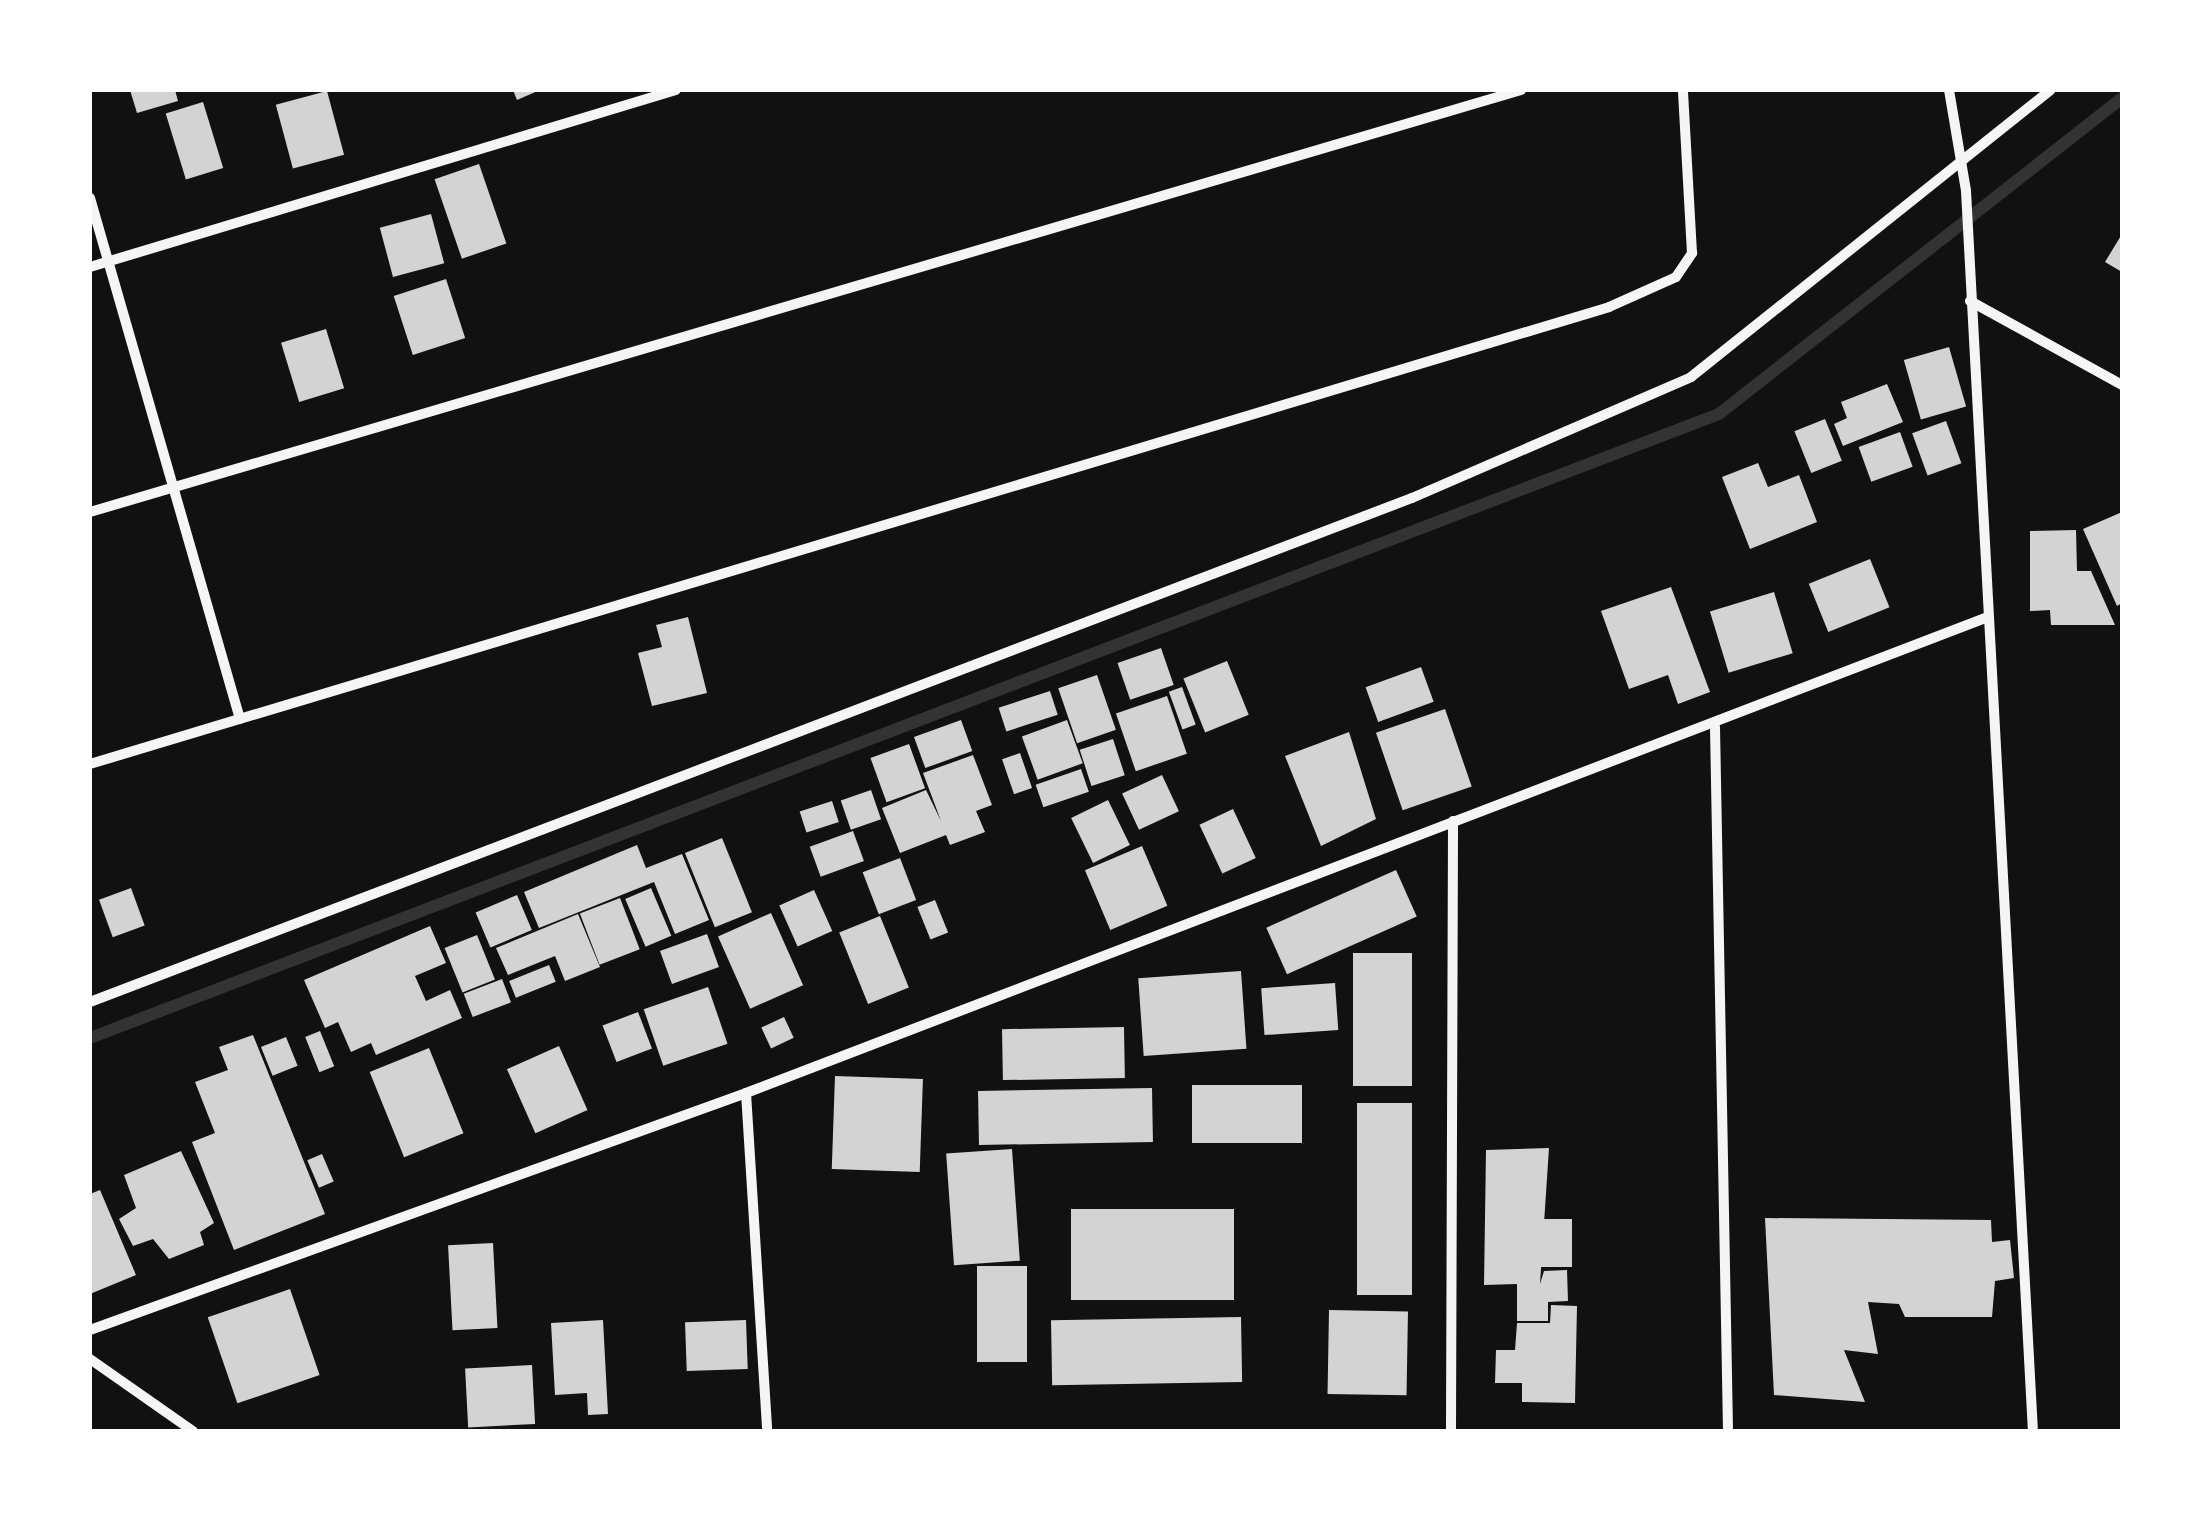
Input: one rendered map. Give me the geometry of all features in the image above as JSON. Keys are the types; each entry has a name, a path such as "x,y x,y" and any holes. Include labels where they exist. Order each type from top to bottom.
{"street":[{"path":"90,267 676,90"},
{"path":"90,512 1521,90"},
{"path":"90,764 1609,307 1676,277 1692,253 1683,90"},
{"path":"1949,90 1966,192 1966,262 2033,1431"},
{"path":"90,1002 1412,498 1691,377 2050,90"},
{"path":"90,198 240,719"},
{"path":"1970,302 2122,384"},
{"path":"90,1330 746,1093 1452,821 1715,727 1988,617"},
{"path":"1715,727 1728,1431"},
{"path":"1450,1431 1452,821"},
{"path":"746,1093 767,1431"},
{"path":"90,1359 193,1431"}],"building":[{"path":"130,90 175,90 178,101 137,113"},
{"path":"513,90 540,90 517,100"},
{"path":"327,91 344,155 293,168 276,105"},
{"path":"203,102 223,168 186,179 166,113"},
{"path":"479,164 506,243 462,259 435,179"},
{"path":"431,214 444,263 393,277 380,228"},
{"path":"2122,234 2122,272 2105,262"},
{"path":"446,279 465,338 413,355 394,296"},
{"path":"326,329 344,388 299,402 281,343"},
{"path":"1949,347 1966,407 1921,420 1904,360"},
{"path":"1887,384 1903,422 1843,446 1834,424 1847,418 1841,402"},
{"path":"1825,419 1842,461 1811,473 1794,431"},
{"path":"1946,421 1961,463 1928,476 1912,433"},
{"path":"1900,432 1913,467 1871,482 1859,447"},
{"path":"1758,463 1768,487 1799,475 1817,522 1750,549 1722,477"},
{"path":"2122,512 2122,603 2117,606 2083,529"},
{"path":"2076,530 2077,571 2091,571 2115,625 2051,625 2050,610 2030,611 2030,531"},
{"path":"1870,559 1889,607 1828,632 1809,584"},
{"path":"1671,587 1710,692 1678,704 1668,675 1629,689 1601,611"},
{"path":"1774,592 1793,653 1729,673 1710,612"},
{"path":"688,617 707,693 652,706 638,653 662,647 656,625"},
{"path":"1161,648 1174,685 1130,700 1118,663"},
{"path":"1227,661 1249,715 1205,732 1183,679"},
{"path":"1421,667 1434,702 1378,722 1366,687"},
{"path":"1097,675 1116,730 1077,743 1058,688"},
{"path":"1182,687 1196,725 1183,729 1169,692"},
{"path":"1050,691 1058,715 1006,731 999,708"},
{"path":"1167,696 1187,754 1136,771 1116,714"},
{"path":"1445,709 1472,787 1403,810 1376,733"},
{"path":"961,720 972,751 925,768 914,737"},
{"path":"1067,720 1083,763 1038,780 1022,736"},
{"path":"1349,732 1376,819 1321,846 1285,756"},
{"path":"1113,739 1125,775 1091,786 1080,750"},
{"path":"909,744 925,788 887,802 870,758"},
{"path":"1020,753 1032,788 1014,794 1002,759"},
{"path":"973,755 992,805 976,811 985,832 950,845 946,835 900,853 882,808 926,790 941,821 923,773"},
{"path":"1081,769 1089,792 1043,807 1036,785"},
{"path":"1162,775 1179,811 1139,830 1122,794"},
{"path":"871,790 881,819 851,830 841,800"},
{"path":"1108,800 1130,845 1093,863 1071,818"},
{"path":"832,801 839,822 806,832 800,812"},
{"path":"1233,809 1256,858 1222,874 1199,825"},
{"path":"853,831 864,861 821,877 810,847"},
{"path":"722,838 752,912 715,927 685,853"},
{"path":"637,845 646,868 682,854 709,920 675,934 654,882 539,928 524,892"},
{"path":"1142,846 1167,906 1110,930 1085,870"},
{"path":"900,858 916,900 879,914 863,872"},
{"path":"1396,870 1417,917 1287,974 1266,928"},
{"path":"131,888 145,926 113,937 99,900"},
{"path":"651,888 671,936 646,947 625,899"},
{"path":"814,890 832,931 798,947 779,905"},
{"path":"517,895 532,930 490,948 476,913"},
{"path":"620,898 640,949 600,965 580,913"},
{"path":"935,900 948,932 930,940 917,907"},
{"path":"771,913 803,985 750,1009 718,937"},
{"path":"578,914 600,967 565,981 555,956 508,975 496,948"},
{"path":"880,916 909,987 868,1004 839,932"},
{"path":"430,926 446,963 415,976 426,1001 450,990 462,1018 376,1055 371,1043 351,1052 338,1022 325,1028 304,980"},
{"path":"707,934 719,967 672,984 660,951"},
{"path":"477,935 495,980 463,993 445,948"},
{"path":"1353,953 1412,953 1412,1086 1353,1086"},
{"path":"549,965 556,982 516,998 509,981"},
{"path":"1241,971 1246,1049 1144,1056 1138,978"},
{"path":"502,979 511,1002 473,1017 464,994"},
{"path":"1335,983 1338,1030 1264,1035 1261,988"},
{"path":"708,987 728,1044 663,1066 644,1009"},
{"path":"638,1012 652,1048 617,1062 603,1026"},
{"path":"784,1017 794,1038 771,1048 761,1028"},
{"path":"1124,1027 1125,1078 1003,1080 1002,1029"},
{"path":"320,1031 334,1066 319,1072 305,1037"},
{"path":"253,1035 325,1214 234,1250 192,1142 215,1133 195,1082 228,1070 219,1047"},
{"path":"286,1037 298,1066 273,1076 261,1047"},
{"path":"559,1046 587,1110 535,1133 507,1069"},
{"path":"429,1048 463,1133 404,1157 370,1072"},
{"path":"835,1076 923,1079 920,1172 832,1169"},
{"path":"1192,1085 1302,1085 1302,1143 1192,1143"},
{"path":"1152,1088 1153,1142 979,1145 978,1091"},
{"path":"1357,1103 1412,1103 1412,1295 1357,1295"},
{"path":"1549,1148 1540,1284 1544,1271 1567,1270 1568,1301 1548,1302 1548,1321 1517,1321 1517,1284 1484,1285 1486,1150"},
{"path":"1012,1149 1020,1261 954,1265 946,1154"},
{"path":"181,1151 214,1223 200,1232 204,1245 169,1259 153,1239 133,1246 119,1219 136,1208 124,1175"},
{"path":"322,1154 334,1182 319,1188 307,1160"},
{"path":"100,1190 136,1275 90,1294 90,1194"},
{"path":"1071,1209 1234,1209 1234,1300 1071,1300"},
{"path":"1765,1218 1991,1220 1992,1242 2010,1240 2014,1278 1995,1281 1992,1317 1905,1317 1899,1304 1868,1302 1878,1354 1844,1350 1865,1402 1774,1395"},
{"path":"1541,1219 1572,1219 1572,1267 1541,1267"},
{"path":"493,1243 497,1328 453,1330 448,1245"},
{"path":"977,1266 1027,1266 1027,1362 977,1362"},
{"path":"290,1289 320,1375 237,1403 208,1317"},
{"path":"1551,1305 1577,1306 1575,1403 1522,1402 1522,1383 1495,1383 1496,1350 1515,1350 1517,1323 1550,1323"},
{"path":"1329,1310 1408,1311 1407,1395 1328,1394"},
{"path":"1241,1317 1242,1382 1052,1385 1051,1320"},
{"path":"603,1320 608,1414 588,1415 587,1393 555,1395 551,1323"},
{"path":"746,1320 748,1369 687,1371 685,1322"},
{"path":"532,1365 535,1424 468,1427 465,1369"}],"waterway":[{"path":"90,1038 1719,414 2122,98"}]}
